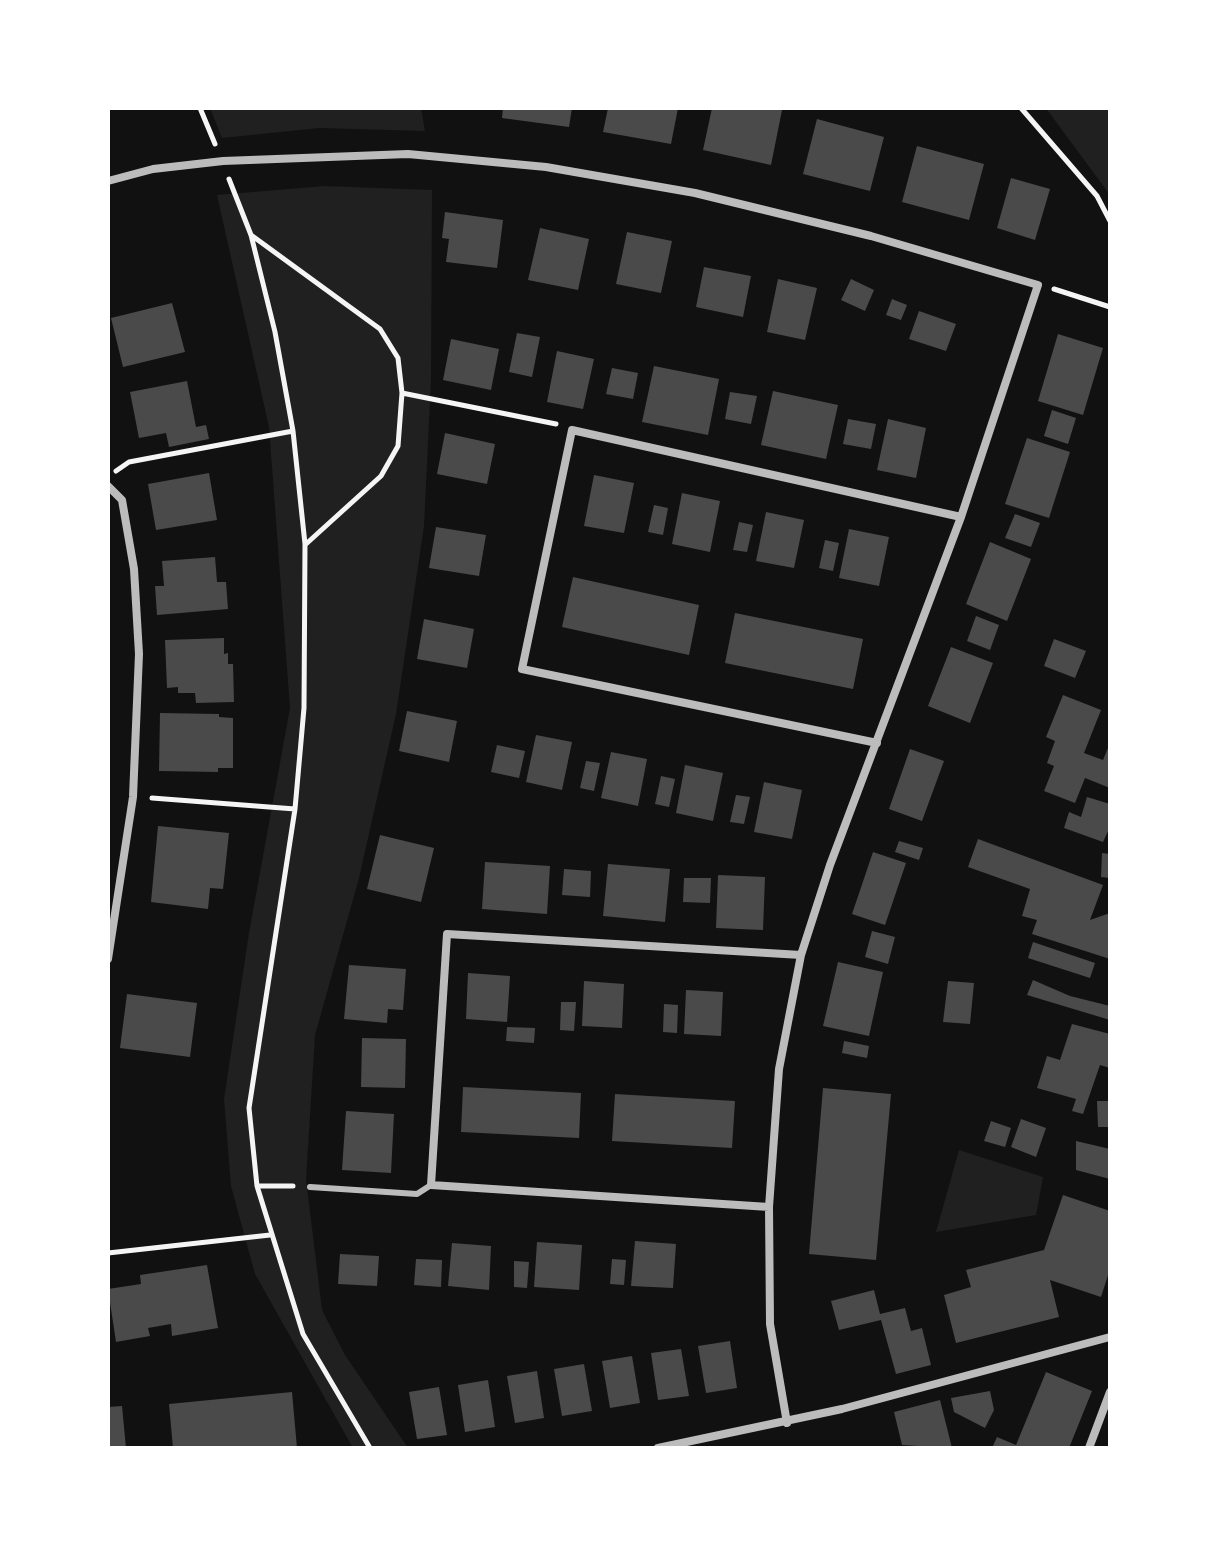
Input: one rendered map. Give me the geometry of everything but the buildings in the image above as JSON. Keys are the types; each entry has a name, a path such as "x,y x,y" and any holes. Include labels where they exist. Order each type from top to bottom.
{"street":[{"path":"108,181 153,169 223,161 408,154 546,167 695,193 871,236 1038,285 961,517 830,865 801,955 779,1069 769,1207 770,1324 787,1423"},
{"path":"877,743 522,669 572,430 961,517"},
{"path":"108,486 122,500 134,569 139,654 133,797 108,959"},
{"path":"769,1207 431,1185 447,934 801,955"},
{"path":"658,1448 787,1423 1110,1337"},
{"path":"1089,1448 1110,1392"}],"lane":[{"path":"310,1187 417,1194 431,1185"}],"path":[{"path":"200,108 251,235 275,332 293,431 305,544 304,708 295,809 249,1108 257,1186 303,1334 370,1448"},
{"path":"1021,108 1097,196 1110,221"},
{"path":"251,235 380,329 398,358 402,393 398,446 381,476 305,544"},
{"path":"1038,285 1110,307"},
{"path":"402,393 559,424 572,430"},
{"path":"108,476 129,462 293,431"},
{"path":"133,797 295,809"},
{"path":"257,1186 310,1187"},
{"path":"108,1253 270,1235"}],"shaded area":[{"path":"210,108 421,108 425,131 319,128 222,138"},
{"path":"1044,108 1110,108 1110,195 1048,111"},
{"path":"325,186 432,190 431,379 424,526 396,714 359,878 315,1035 306,1179 322,1310 345,1355 408,1448 353,1448 255,1274 231,1186 224,1099 249,933 290,708 269,427 217,195"},
{"path":"959,1150 1043,1177 1036,1215 936,1232"}]}
